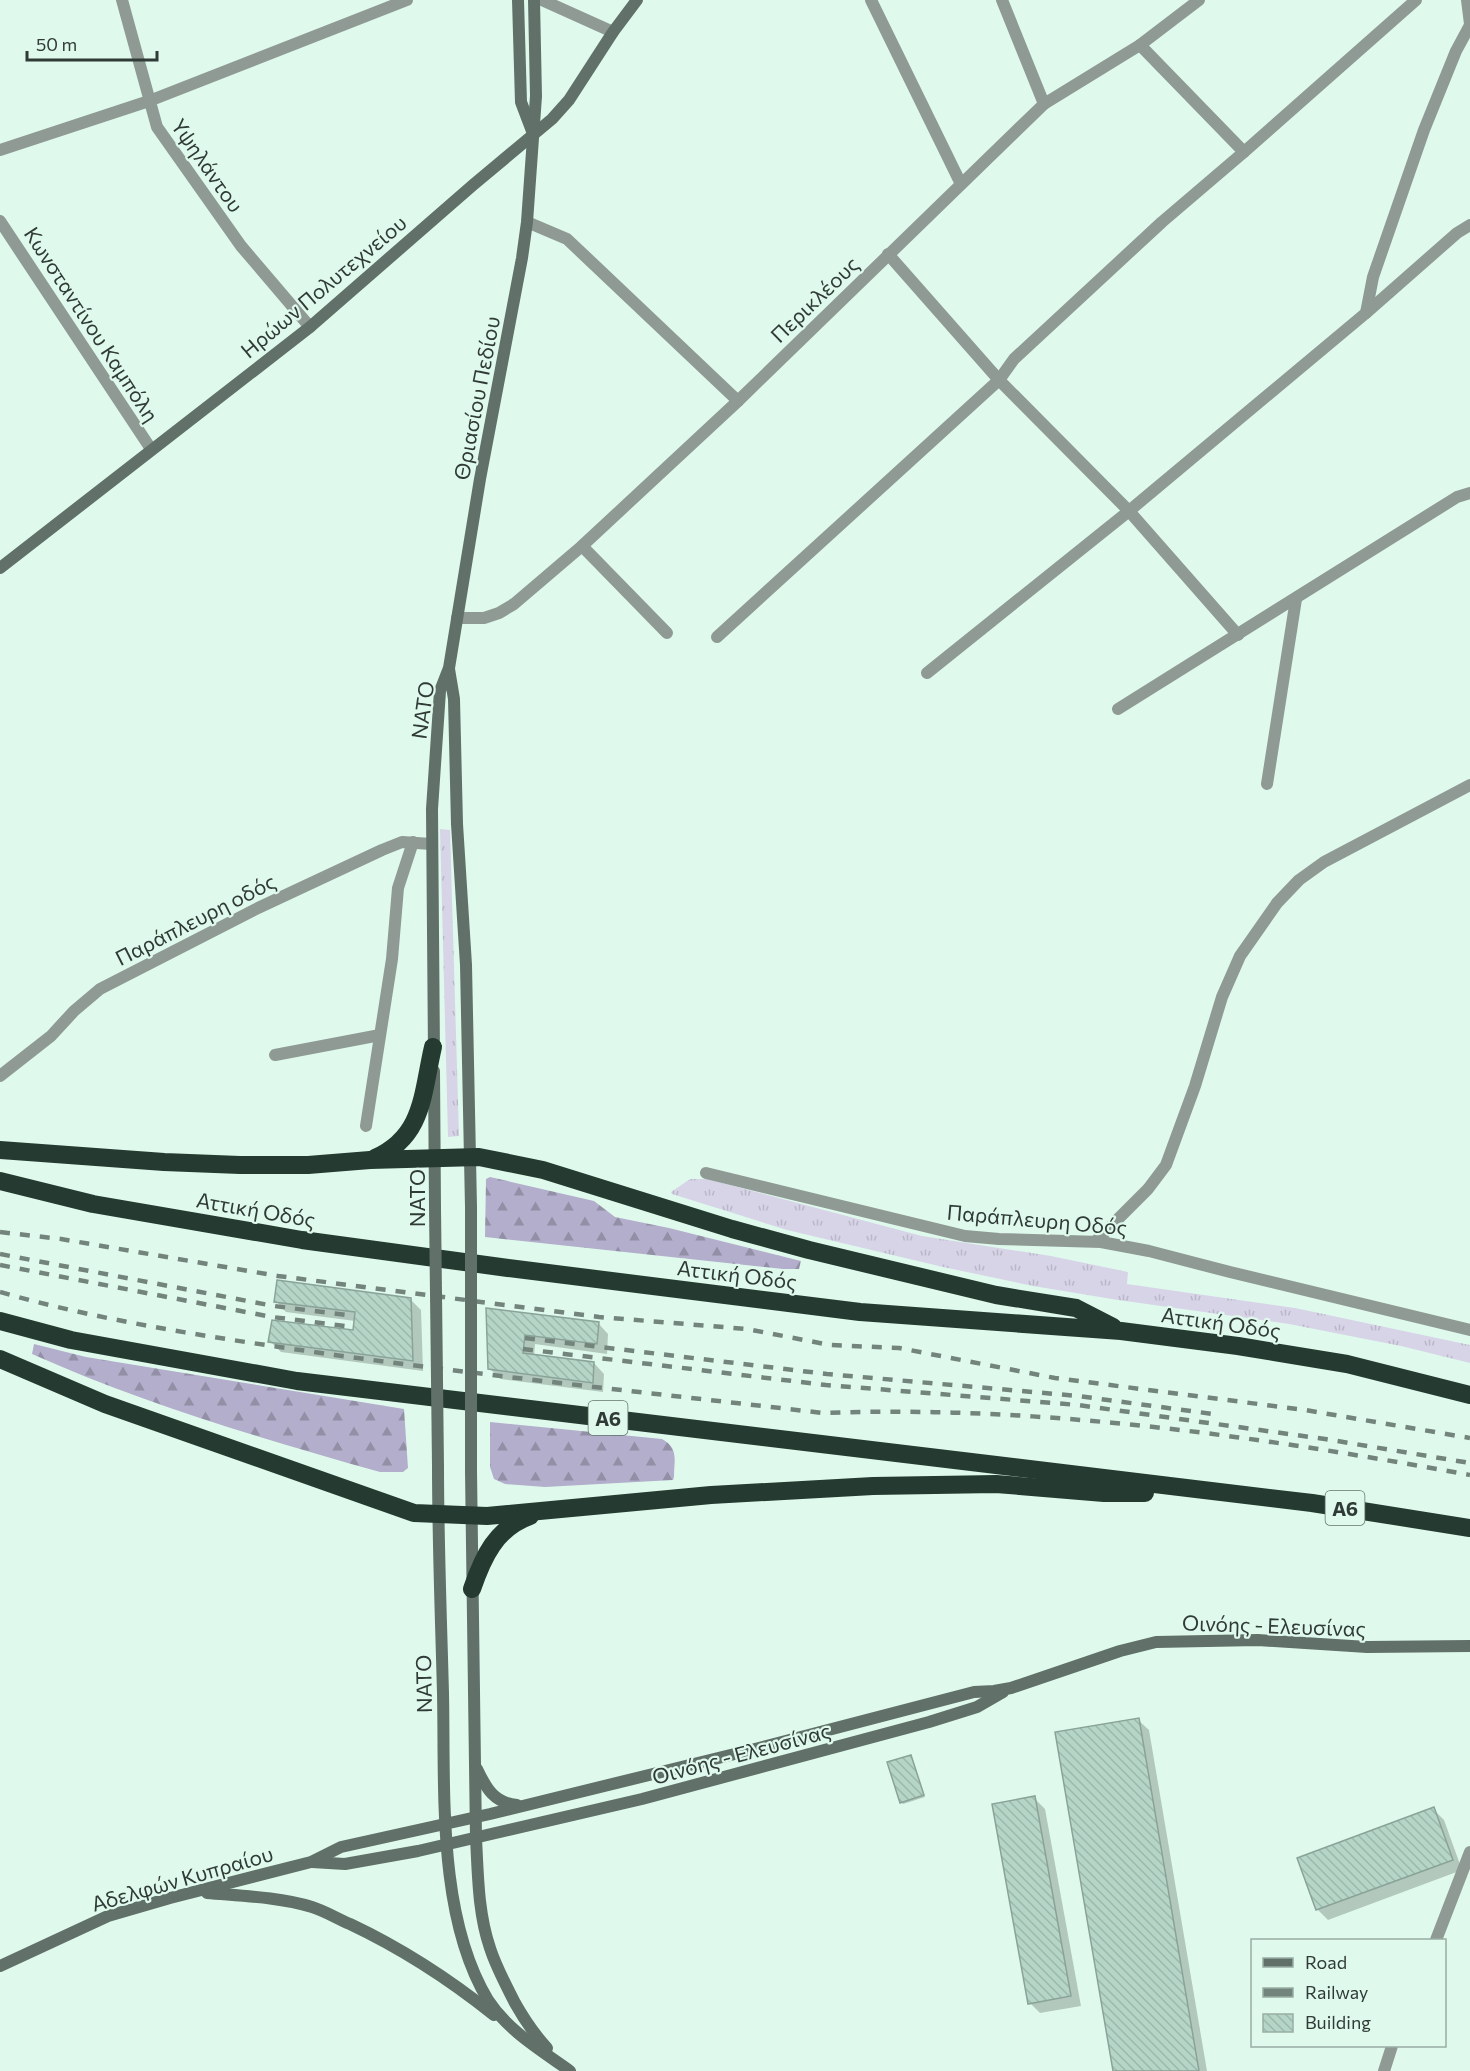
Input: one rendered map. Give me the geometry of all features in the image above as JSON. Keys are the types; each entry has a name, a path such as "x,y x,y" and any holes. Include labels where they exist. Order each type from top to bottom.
{"highway":[{"path":"370,1160 390,1151 404,1139 415,1123 433,1047"},
{"path":"0,1150 164,1162 308,1166 370,1160 471,1156 543,1170 809,1251 996,1295 1076,1308 1121,1331"},
{"name":"Αττική Οδός","path":"0,1181 93,1204 291,1238 508,1269 860,1312 1121,1331 1238,1346 1347,1364 1470,1395"},
{"name":"Α6","path":"0,1321 71,1340 297,1381 1312,1503 1470,1528"},
{"path":"0,1359 105,1404 414,1513 471,1516 542,1512 711,1496 873,1486 996,1484 1104,1493 1220,1492"},
{"path":"472,1589 480,1565 500,1534 520,1520 542,1512"}],"main road":[{"name":"Θριασίου Πεδίου","path":"518,0 521,102 534,135"},
{"name":"Θριασίου Πεδίου","path":"449,668 480,479 527,222 536,96 534,0"},
{"name":"Ηρώων Πολυτεχνείου","path":"0,568 309,327 552,119 569,100 613,32 637,0"},
{"name":"ΝΑΤΟ","path":"449,668 440,690 431,844 438,1514 446,1824 451,1884 468,1954 489,2001 515,2032 569,2071"},
{"name":"ΝΑΤΟ","path":"449,668 454,699 457,824 466,965 471,1156 471,1516 476,1838 480,1899 490,1948 522,2014 537,2038 569,2071"},
{"name":"Οινόης - Ελευσίνας","path":"476,1817 755,1749 974,1692 1011,1688 1120,1651 1156,1642 1258,1640 1367,1647 1470,1646"},
{"name":"Οινόης - Ελευσίνας","path":"476,1838 653,1797 930,1722 977,1707 1011,1688"},
{"path":"475,1763 484,1785 492,1795 503,1802 524,1806"},
{"name":"Αδελφών Κυπραίου","path":"0,1966 108,1917 311,1862 341,1847 476,1817"},
{"name":"Αδελφών Κυπραίου","path":"311,1862 345,1864 476,1838"},
{"path":"194,1892 244,1896 313,1907 373,1935 453,1982 515,2032"}],"street":[{"name":"Υψηλάντου","path":"123,0 157,127 241,246 309,327"},
{"path":"0,150 149,101 407,0"},
{"path":"542,0 613,32"},
{"path":"871,0 961,184"},
{"path":"1002,0 1044,104"},
{"name":"Περικλέους","path":"457,618 484,618 499,614 514,604 582,546 738,401 1044,104 1140,45 1199,0"},
{"path":"717,637 999,380 1014,359 1118,262 1416,0"},
{"path":"1366,314 1373,277 1424,130 1456,51 1470,24 1467,0"},
{"path":"1140,45 1244,152"},
{"name":"Κωνσταντίνου Καμπόλη","path":"0,220 151,449"},
{"path":"527,222 567,239 738,401"},
{"path":"927,673 1129,511 1366,314 1457,233 1470,225"},
{"path":"888,254 999,380 1129,511 1238,635"},
{"path":"1118,709 1457,497 1470,493"},
{"path":"582,546 667,633"},
{"path":"1267,784 1296,599"},
{"path":"1096,1241 1148,1189 1166,1165 1195,1086 1222,998 1240,956 1276,903 1299,880 1324,862 1470,785"},
{"name":"Παράπλευρη οδός","path":"0,1076 51,1036 74,1011 100,989 315,881 402,842 431,844"},
{"path":"366,1126 392,959 398,888 413,842"},
{"path":"275,1055 380,1035"},
{"name":"Παράπλευρη Οδός","path":"706,1173 964,1236 1096,1241 1149,1251 1470,1330"},
{"path":"1437,1939 1470,1852"},
{"path":"1384,2071 1392,2047"}],"green space":[{"path":"440,829 450,830 459,1136 448,1137"},
{"path":"490,1177 594,1201 615,1217 801,1261 799,1269 485,1237 486,1179"},
{"path":"690,1179 707,1179 922,1236 1051,1256 1128,1272 1127,1284 1295,1308 1470,1345 1470,1363 1401,1346 1289,1324 1033,1286 943,1267 787,1230 672,1194 671,1192"},
{"path":"34,1344 86,1357 404,1409 408,1468 403,1472 380,1472 160,1405 32,1354"},
{"path":"490,1422 662,1439 673,1450 674,1477 673,1480 545,1487 505,1484 494,1479 490,1467"}],"building":[{"path":"277,1280 411,1298 413,1361 268,1342 272,1320 353,1330 355,1312 274,1302"},
{"path":"486,1308 599,1322 597,1344 525,1335 523,1353 594,1362 593,1383 488,1369"},
{"path":"1139,1718 1199,2071 1113,2071 1055,1732"},
{"path":"911,1755 924,1795 900,1803 887,1762"},
{"path":"1035,1796 1071,1996 1028,2004 992,1804"},
{"path":"1434,1807 1453,1860 1316,1910 1297,1858"}],"railway":[{"path":"0,1232 61,1239 278,1276 599,1317 747,1329 830,1345 899,1348 1055,1378 1305,1410 1470,1438"},
{"path":"0,1254 274,1306 354,1316"},
{"path":"0,1265 272,1317 353,1327"},
{"path":"0,1292 83,1313 166,1329 457,1371 823,1413 986,1414 1148,1426 1310,1448 1470,1475"},
{"path":"525,1338 827,1374 1078,1396 1213,1414"},
{"path":"523,1349 826,1385 1078,1405 1325,1439 1470,1463"}]}
